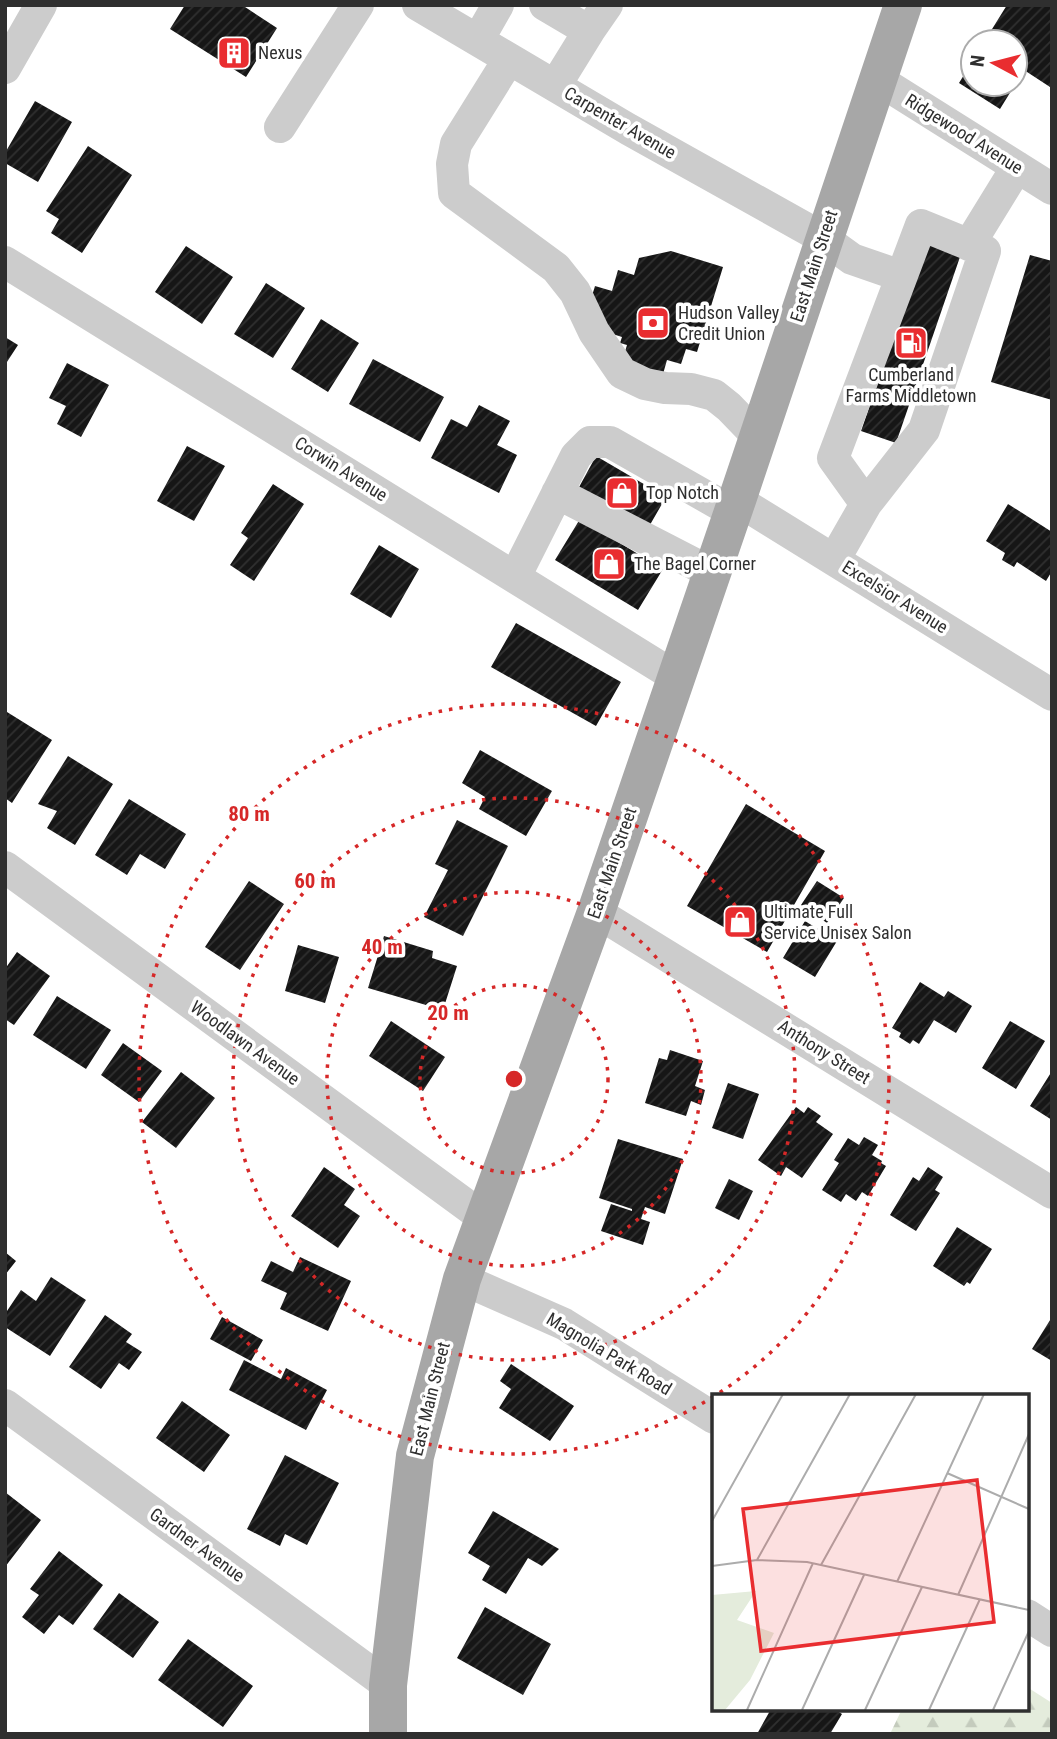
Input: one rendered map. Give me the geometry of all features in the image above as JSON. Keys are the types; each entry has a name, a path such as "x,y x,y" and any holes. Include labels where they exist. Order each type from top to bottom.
{"main road":[{"name":"East Main Street","path":"388,1734 388,1685 415,1456 462,1279 596,912 903,5"}],"street":[{"path":"5,68 41,5"},
{"path":"280,127 358,5"},
{"name":"Carpenter Avenue","path":"418,5 823,238 852,259 901,276"},
{"path":"478,40 498,5"},
{"path":"545,5 589,31"},
{"path":"555,86 607,5"},
{"path":"509,59 456,144 452,164 454,193 556,268 575,292 594,332 622,373 645,384 691,389 714,395 758,437"},
{"name":"Ridgewood Avenue","path":"877,79 1052,188"},
{"path":"970,245 1017,167"},
{"path":"834,560 866,504 924,430 985,251 920,225 833,458 866,504"},
{"name":"Corwin Avenue","path":"5,262 676,677"},
{"name":"Excelsior Avenue","path":"557,493 576,456 590,442 610,442 834,560 1052,695"},
{"path":"514,577 557,493 712,573"},
{"name":"Woodlawn Avenue","path":"5,867 484,1218"},
{"name":"Anthony Street","path":"596,912 1052,1193"},
{"name":"Magnolia Park Road","path":"462,1279 564,1324 712,1417"},
{"name":"Gardner Avenue","path":"5,1405 388,1685"},
{"path":"1029,1616 1052,1631"}],"green space":[{"path":"1029,1688 1052,1703 1052,1734 890,1734 901,1711 1029,1711"}],"building":[{"name":"Nexus","path":"185,5 242,5 277,28 246,77 170,29"},
{"path":"1007,5 1052,5 1050,87 1029,73 1029,28 993,28"},
{"path":"983,98 1007,98 1000,109"},
{"path":"35,101 72,122 38,182 5,163 5,153"},
{"path":"88,146 132,175 82,253 51,233 59,219 46,211"},
{"name":"Cumberland Farms Middletown","path":"927,243 961,254 896,443 861,431"},
{"path":"186,246 233,277 202,324 155,292"},
{"name":"Hudson Valley Credit Union","path":"671,251 723,267 697,352 686,349 681,364 667,360 661,381 620,368 627,345 620,343 622,337 597,329 587,312 595,286 612,291 618,270 634,275 639,258"},
{"path":"1030,255 1052,261 1052,400 991,382"},
{"path":"266,283 305,308 273,358 234,334"},
{"path":"321,319 359,343 328,392 291,369"},
{"path":"5,337 18,345 5,365"},
{"path":"373,359 444,397 420,442 349,404"},
{"path":"67,363 109,385 81,437 57,424 66,406 49,398"},
{"path":"479,405 510,421 497,445 517,455 499,493 431,458 451,419 467,427"},
{"path":"187,446 225,466 194,521 157,501"},
{"name":"Top Notch","path":"596,456 666,497 647,530 578,489"},
{"path":"273,484 304,504 254,581 230,565 248,538 241,533"},
{"path":"1008,504 1052,532 1052,571 1046,581 1017,562 1014,567 1002,560 1005,553 986,541"},
{"name":"The Bagel Corner","path":"580,519 663,569 638,610 555,560"},
{"path":"379,545 419,569 391,618 350,594"},
{"path":"516,623 621,682 596,726 491,667"},
{"path":"7,712 52,740 12,803 5,798"},
{"path":"480,750 552,791 526,836 479,809 485,797 462,783"},
{"path":"68,756 113,784 75,845 47,828 57,811 38,804"},
{"path":"129,799 186,834 165,869 140,854 127,875 95,855"},
{"path":"746,804 825,851 767,952 687,906"},
{"path":"457,820 508,846 463,936 424,917 448,870 435,864"},
{"path":"249,881 284,904 240,970 205,947"},
{"path":"817,881 844,898 827,923 801,905"},
{"path":"805,921 837,941 815,977 783,958"},
{"path":"384,936 433,951 432,958 457,966 443,1010 368,988"},
{"path":"298,945 339,957 325,1003 285,991"},
{"path":"17,952 50,976 14,1025 5,1019 5,969"},
{"path":"920,982 944,997 948,991 972,1006 956,1033 934,1020 919,1044 913,1040 910,1044 899,1037 901,1033 892,1028"},
{"path":"57,996 111,1030 86,1069 33,1035"},
{"path":"391,1021 445,1057 423,1091 369,1056"},
{"path":"1010,1021 1045,1041 1016,1089 982,1068"},
{"path":"123,1043 162,1071 139,1102 101,1075"},
{"path":"670,1050 703,1061 695,1086 705,1090 701,1105 691,1101 686,1116 645,1103 659,1058 667,1060"},
{"path":"1052,1071 1052,1120 1030,1106"},
{"path":"181,1072 215,1098 176,1148 142,1122"},
{"path":"728,1083 759,1094 743,1139 712,1128"},
{"path":"796,1107 804,1113 808,1107 821,1116 816,1122 833,1134 802,1178 786,1167 781,1176 758,1160"},
{"path":"864,1137 878,1145 872,1155 886,1166 868,1196 862,1192 856,1201 846,1194 841,1202 822,1190 839,1163 834,1160 848,1138 859,1145"},
{"path":"618,1139 683,1159 665,1214 645,1207 641,1219 650,1222 643,1245 601,1231 611,1204 632,1211 599,1198"},
{"path":"324,1167 355,1189 344,1205 360,1216 338,1248 291,1216"},
{"path":"928,1167 943,1177 935,1190 940,1193 916,1231 890,1215 913,1177 919,1181"},
{"path":"729,1179 753,1191 739,1220 715,1208"},
{"path":"957,1227 992,1249 970,1284 967,1282 964,1286 933,1266"},
{"path":"5,1252 16,1261 5,1275"},
{"path":"300,1257 351,1281 328,1331 280,1309 287,1293 261,1281 271,1261 293,1272"},
{"path":"51,1277 86,1300 50,1356 5,1327 5,1314 21,1290 36,1301"},
{"path":"105,1315 132,1334 126,1342 142,1352 129,1370 119,1363 101,1389 69,1367"},
{"path":"222,1317 263,1340 251,1361 210,1339"},
{"path":"1052,1317 1052,1361 1032,1349"},
{"path":"244,1360 281,1379 286,1368 327,1390 306,1430 229,1390"},
{"path":"511,1364 574,1406 550,1441 499,1408 511,1389 500,1381"},
{"path":"182,1401 230,1435 204,1472 156,1438"},
{"path":"285,1455 339,1483 307,1545 285,1534 280,1546 247,1529"},
{"path":"5,1492 41,1520 5,1567"},
{"path":"493,1511 559,1549 542,1566 528,1558 506,1594 482,1580 490,1566 468,1553"},
{"path":"59,1551 103,1585 73,1625 59,1615 44,1634 22,1617 39,1595 30,1589"},
{"path":"119,1593 159,1622 133,1658 93,1629"},
{"path":"485,1607 551,1644 523,1695 457,1658"},
{"path":"188,1639 253,1686 223,1727 158,1680"},
{"path":"770,1711 837,1711 842,1714 830,1734 757,1734"}],"place":[{"name":"Nexus","path":"234,53"},
{"name":"Hudson Valley Credit Union","path":"653,323"},
{"name":"Cumberland Farms Middletown","path":"911,343"},
{"name":"Top Notch","path":"622,493"},
{"name":"The Bagel Corner","path":"609,564"},
{"name":"Ultimate Full Service Unisex Salon","path":"740,922"}]}
